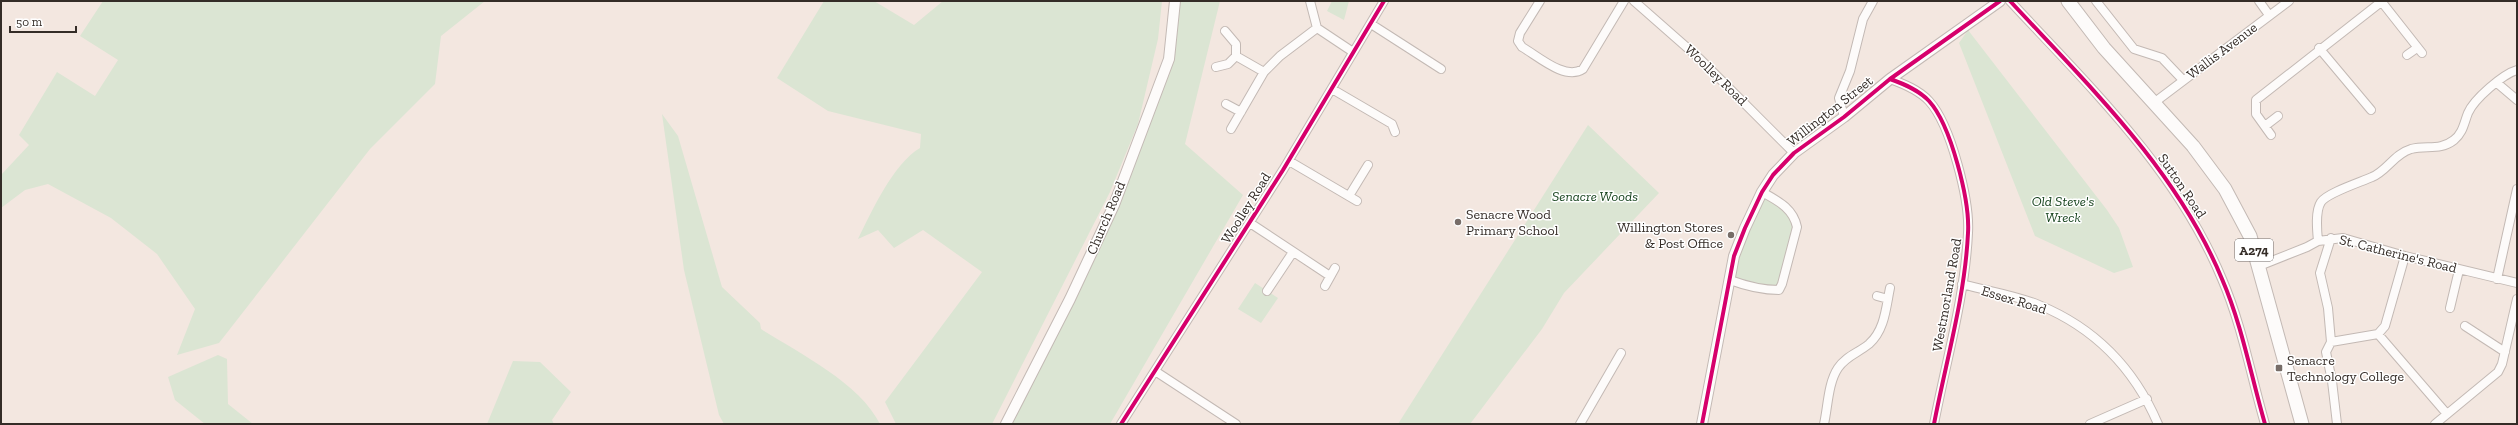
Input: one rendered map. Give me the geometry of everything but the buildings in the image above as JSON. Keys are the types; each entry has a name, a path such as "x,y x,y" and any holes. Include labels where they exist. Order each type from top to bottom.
{"main road":[{"name":"A274","path":"2068,1 2104,48 2155,102 2193,146 2225,189 2250,236 2302,424"}],"street":[{"name":"Church Road","path":"1006,424 1070,299 1114,205 1169,59 1175,1"},
{"path":"1310,1 1318,28 1353,52"},
{"name":"Woolley Road","path":"1121,424 1250,223 1384,1"},
{"path":"1540,1 1520,32 1518,41 1522,46 1567,73 1577,73 1583,69 1624,1"},
{"name":"Woolley Road","path":"1634,1 1700,59 1794,153"},
{"path":"1844,117 1839,98 1850,71 1863,19 1873,1"},
{"name":"Willington Street","path":"1702,424 1730,280 1739,243 1762,192 1773,175 1794,153 1844,117 1890,79 2000,1"},
{"name":"Sutton Road","path":"2010,1 2138,141 2168,180 2202,235 2235,310 2265,424"},
{"path":"2096,1 2134,49 2162,58 2183,80"},
{"path":"2259,1 2269,15"},
{"name":"Wallis Avenue","path":"2155,102 2289,1"},
{"path":"2272,135 2256,114 2256,100 2319,48 2381,1 2419,50 2407,55"},
{"path":"1371,24 1441,69"},
{"path":"1231,129 1264,72 1280,56 1318,28"},
{"path":"1216,67 1228,64 1236,56 1236,44 1225,31"},
{"path":"2319,48 2371,110"},
{"path":"1236,56 1264,72"},
{"path":"2318,241 2320,203 2327,196 2374,177 2397,156 2412,149 2439,148 2448,144 2461,131 2472,106 2510,72 2517,70"},
{"name":"Westmorland Road","path":"1890,79 1916,90 1930,101 1955,153 1964,191 1969,232 1962,284 1934,424"},
{"path":"2497,83 2517,100"},
{"path":"1332,89 1392,124 1395,132"},
{"path":"1226,104 1241,112"},
{"path":"2265,126 2278,116"},
{"path":"1289,160 1357,201"},
{"path":"1349,196 1368,165"},
{"path":"1730,280 1746,287 1771,290 1778,290 1782,284 1797,228 1795,218 1785,205 1762,192"},
{"path":"2497,279 2516,195"},
{"path":"1250,223 1330,276"},
{"path":"2330,238 2320,278 2328,308 2331,342 2326,352 2332,381 2337,424"},
{"name":"St. Catherine's Road","path":"2259,266 2307,248 2318,241 2330,238 2343,238 2459,270 2517,283"},
{"path":"1267,291 1293,252"},
{"path":"2331,342 2378,334 2385,326 2405,256"},
{"path":"1325,286 1335,268"},
{"path":"2450,308 2459,270"},
{"name":"Essex Road","path":"1962,284 2038,304 2074,322 2099,339 2116,356 2147,399 2158,424"},
{"path":"1824,424 1832,379 1848,356 1870,344 1878,334 1890,288"},
{"path":"1877,296 1888,299"},
{"path":"2435,424 2498,372 2505,352 2517,299"},
{"path":"2465,326 2505,352"},
{"path":"2378,334 2447,414"},
{"path":"1580,424 1621,353"},
{"path":"1155,372 1236,424"},
{"path":"2090,424 2147,399"}],"green space":[{"path":"103,1 485,1 441,36 435,84 370,149 219,343 177,355 195,309 157,254 111,218 48,184 25,190 1,208 1,175 29,145 19,135 57,72 95,96 118,60 80,36"},
{"path":"824,1 874,1 914,25 943,1 1162,1 1158,39 1138,124 1110,192 992,424 896,424 885,402 982,272 923,230 894,248 878,230 858,239 892,176 910,155 920,148 921,134 828,111 777,78"},
{"path":"1176,1 1220,1 1185,144 1243,195 1110,424 1009,424 1099,251 1172,67"},
{"path":"1332,1 1349,1 1344,20 1327,11"},
{"name":"Old Steve's Wreck","path":"1968,30 2107,210 2119,228 2133,267 2114,273 2035,236 1959,43"},
{"path":"662,114 678,136 722,287 760,323 761,329 844,382 871,409 880,424 724,424 719,415 684,270"},
{"name":"Senacre Woods","path":"1588,125 1659,193 1564,293 1542,329 1470,424 1398,424"},
{"path":"1762,192 1795,218 1779,290 1730,280"},
{"path":"1255,283 1278,298 1261,323 1238,309"},
{"path":"218,355 227,359 228,404 253,424 205,424 175,400 168,377"},
{"path":"513,361 540,362 571,392 552,420 554,424 487,424"}],"cycle path":[{"path":"1121,424 1283,170 1384,1"},
{"path":"1702,424 1734,256 1762,192 1773,175 1794,153 1844,117 1890,79 2000,1"},
{"path":"2010,1 2129,131 2181,202 2203,239 2229,296 2241,332 2265,424"},
{"path":"1890,79 1906,85 1921,94 1929,101 1937,112 1952,145 1958,164 1966,202 1968,233 1963,281 1934,424"}],"place":[{"name":"Senacre Wood Primary School","path":"1458,222"},
{"name":"Willington Stores & Post Office","path":"1731,235"},
{"name":"Senacre Technology College","path":"2279,368"}]}
